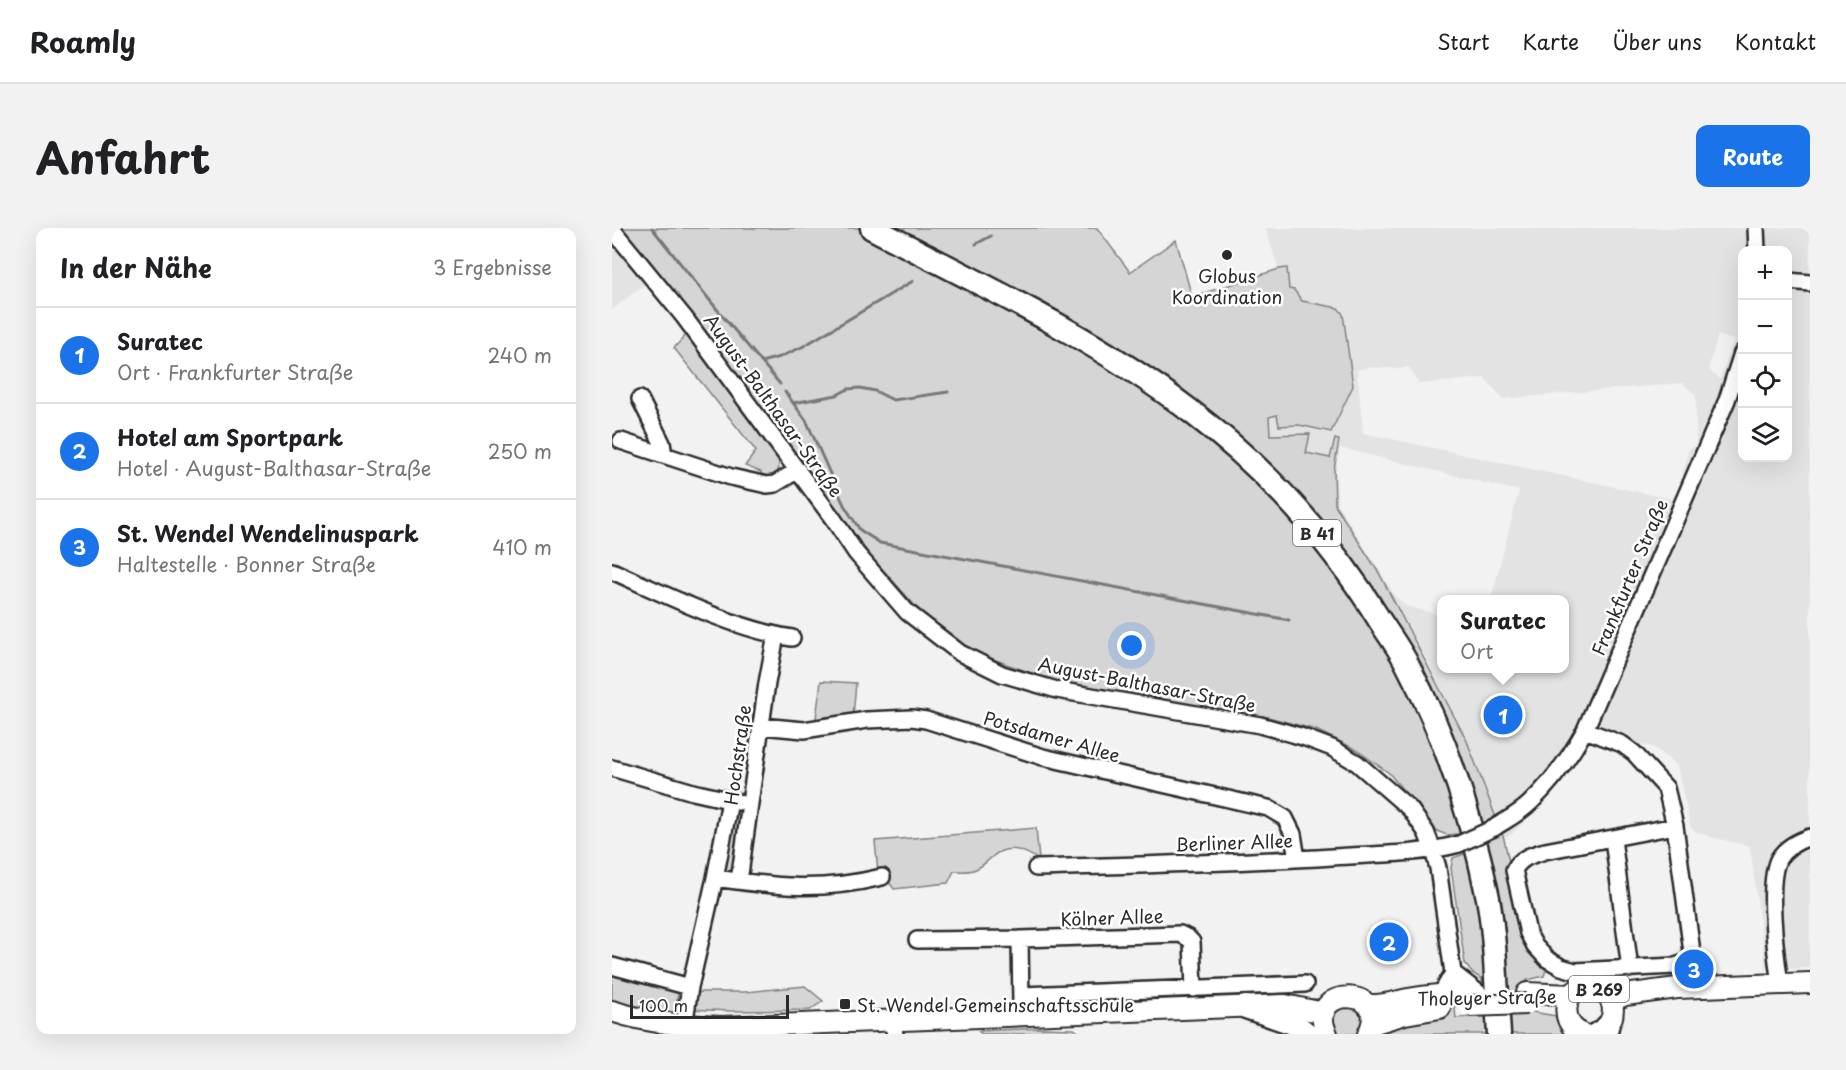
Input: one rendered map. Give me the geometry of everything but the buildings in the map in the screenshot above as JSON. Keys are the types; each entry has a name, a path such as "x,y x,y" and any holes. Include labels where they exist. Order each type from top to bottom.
{"highway":[{"name":"B 41","path":"872,228 1057,324 1130,369 1190,410 1248,459 1290,502 1335,555 1408,665 1435,724 1458,785 1477,851 1488,901 1499,1034"},
{"path":"1246,1007 1293,1023 1307,1034"}],"main road":[{"name":"B 269","path":"1612,1001 1625,995 1677,988 1810,982"},
{"name":"B 269","path":"1583,1034 1573,1029 1566,1017 1565,1009 1571,995 1585,987 1601,989 1612,1001 1613,1018 1602,1032"},
{"name":"Tholeyer Straße","path":"1367,1005 1383,1005 1441,994 1473,998 1527,999 1571,995"},
{"name":"B 269","path":"1324,1013 1327,1006 1339,997 1354,997 1367,1005 1372,1014 1370,1029"},
{"name":"Tholeyer Straße","path":"1370,1029 1405,1014 1473,998"},
{"name":"Tholeyer Straße","path":"1527,999 1548,1005 1561,1011 1566,1017"},
{"path":"612,1011 651,1021 684,1026 893,1026 1021,1005 1246,1007 1285,1005 1324,1013 1323,1020 1327,1034"}],"street":[{"path":"1755,228 1757,246"},
{"name":"August-Balthasar-Straße","path":"612,229 684,317 798,470 856,553 908,612 960,653 1002,674 1057,690 1260,725 1303,737 1332,748 1357,763 1410,809 1426,832 1438,868 1453,973"},
{"path":"1792,281 1810,283"},
{"name":"Frankfurter Straße","path":"1433,850 1459,844 1494,828 1529,805 1573,751 1585,730 1727,400 1743,354"},
{"path":"640,399 662,443 664,455"},
{"path":"621,441 731,477 767,485 775,484 798,470"},
{"path":"612,571 678,601 776,635 792,638"},
{"name":"Hochstraße","path":"739,881 776,635"},
{"name":"Potsdamer Allee","path":"761,726 804,730 867,720 912,718 927,720 1043,757 1268,808 1285,818 1293,834 1297,859"},
{"path":"1585,730 1622,744 1634,753 1666,788 1675,826 1692,952 1690,958 1684,963 1675,966 1629,969 1575,971 1561,967 1547,959 1535,946 1528,933 1514,870 1518,863 1529,855 1675,826"},
{"path":"612,768 664,784 749,805"},
{"name":"Hochstraße","path":"684,1026 690,987 730,801"},
{"path":"1780,984 1774,926 1774,875 1779,858 1799,841 1810,837"},
{"path":"1613,839 1629,969"},
{"name":"Berliner Allee","path":"1036,868 1297,859 1433,850"},
{"path":"715,878 773,886 819,887 846,885 882,877"},
{"name":"Kölner Allee","path":"917,940 1180,934 1192,942 1194,989"},
{"path":"1020,939 1021,1005 1194,989 1305,984"},
{"path":"612,966 690,987"},
{"path":"1441,994 1453,973 1473,998"}],"shaded area":[{"path":"612,228 1097,228 1130,272 1176,240 1192,297 1287,268 1289,289 1294,290 1302,301 1338,308 1343,314 1353,386 1331,432 1299,425 1279,426 1277,415 1269,417 1270,435 1310,434 1306,453 1330,458 1335,439 1339,440 1334,470 1335,505 1379,573 1467,741 1504,839 1524,932 1546,970 1544,976 1527,980 1527,1011 1556,1016 1571,1034 1301,1034 1297,1000 1453,991 1456,1018 1483,1016 1482,979 1472,973 1465,964 1451,868 1453,858 1464,854 1457,834 1447,835 1437,831 1389,773 1355,749 1316,730 1268,717 1056,682 971,651 918,609 868,553 805,465"},
{"path":"1097,228 1130,272 1176,240 1192,297 1279,269 1265,228 1810,228 1810,968 1766,970 1750,846 1710,837 1691,829 1677,766 1655,748 1589,729 1560,783 1512,834 1504,839 1467,741 1422,652 1379,573 1335,505 1334,470 1339,440 1335,439 1331,458 1306,453 1310,434 1270,435 1205,382","holes":["1718,335 1734,340 1720,379 1710,371 1709,367","1368,367 1398,369 1409,367 1419,384 1485,378 1503,399 1682,383 1696,395 1696,445 1689,449 1676,500 1363,433 1357,370","1340,448 1519,491 1492,595 1569,595 1569,673 1437,673 1437,614 1406,606 1396,597 1337,504 1336,469"]},
{"path":"612,229 652,278 612,310"},
{"path":"687,334 778,459 777,475 770,479 763,479 761,472 745,466 756,451 674,348"},
{"path":"821,681 856,683 853,716 815,725"},
{"path":"735,808 742,808 733,873 728,875 720,872"},
{"path":"1036,828 1039,860 1021,851 1004,850 976,869 954,871 948,883 894,889 885,877 878,873 875,841"},
{"path":"612,971 673,988 678,994 674,1017 612,1005"},
{"path":"805,986 823,1001 810,1010 688,1009 691,996 701,992 746,992"},
{"path":"1074,1029 1081,1034 982,1034 978,1031"}],"waterway":[{"path":"652,228 780,384"},
{"path":"976,244 991,236"},
{"path":"782,356 802,347 913,281"},
{"path":"761,362 780,357"},
{"path":"793,403 837,395 848,389 860,388 875,391 893,400 948,392"},
{"path":"785,392 806,420 844,505 860,530 880,543 1289,620"}],"place":[{"name":"Globus Koordination","path":"1227,255"},
{"name":"Suratec","path":"1503,715"},
{"name":"Hotel am Sportpark","path":"1389,942"},
{"name":"St. Wendel Wendelinuspark","path":"1694,969"},
{"name":"St. Wendel Gemeinschaftsschule","path":"845,1004"}]}
